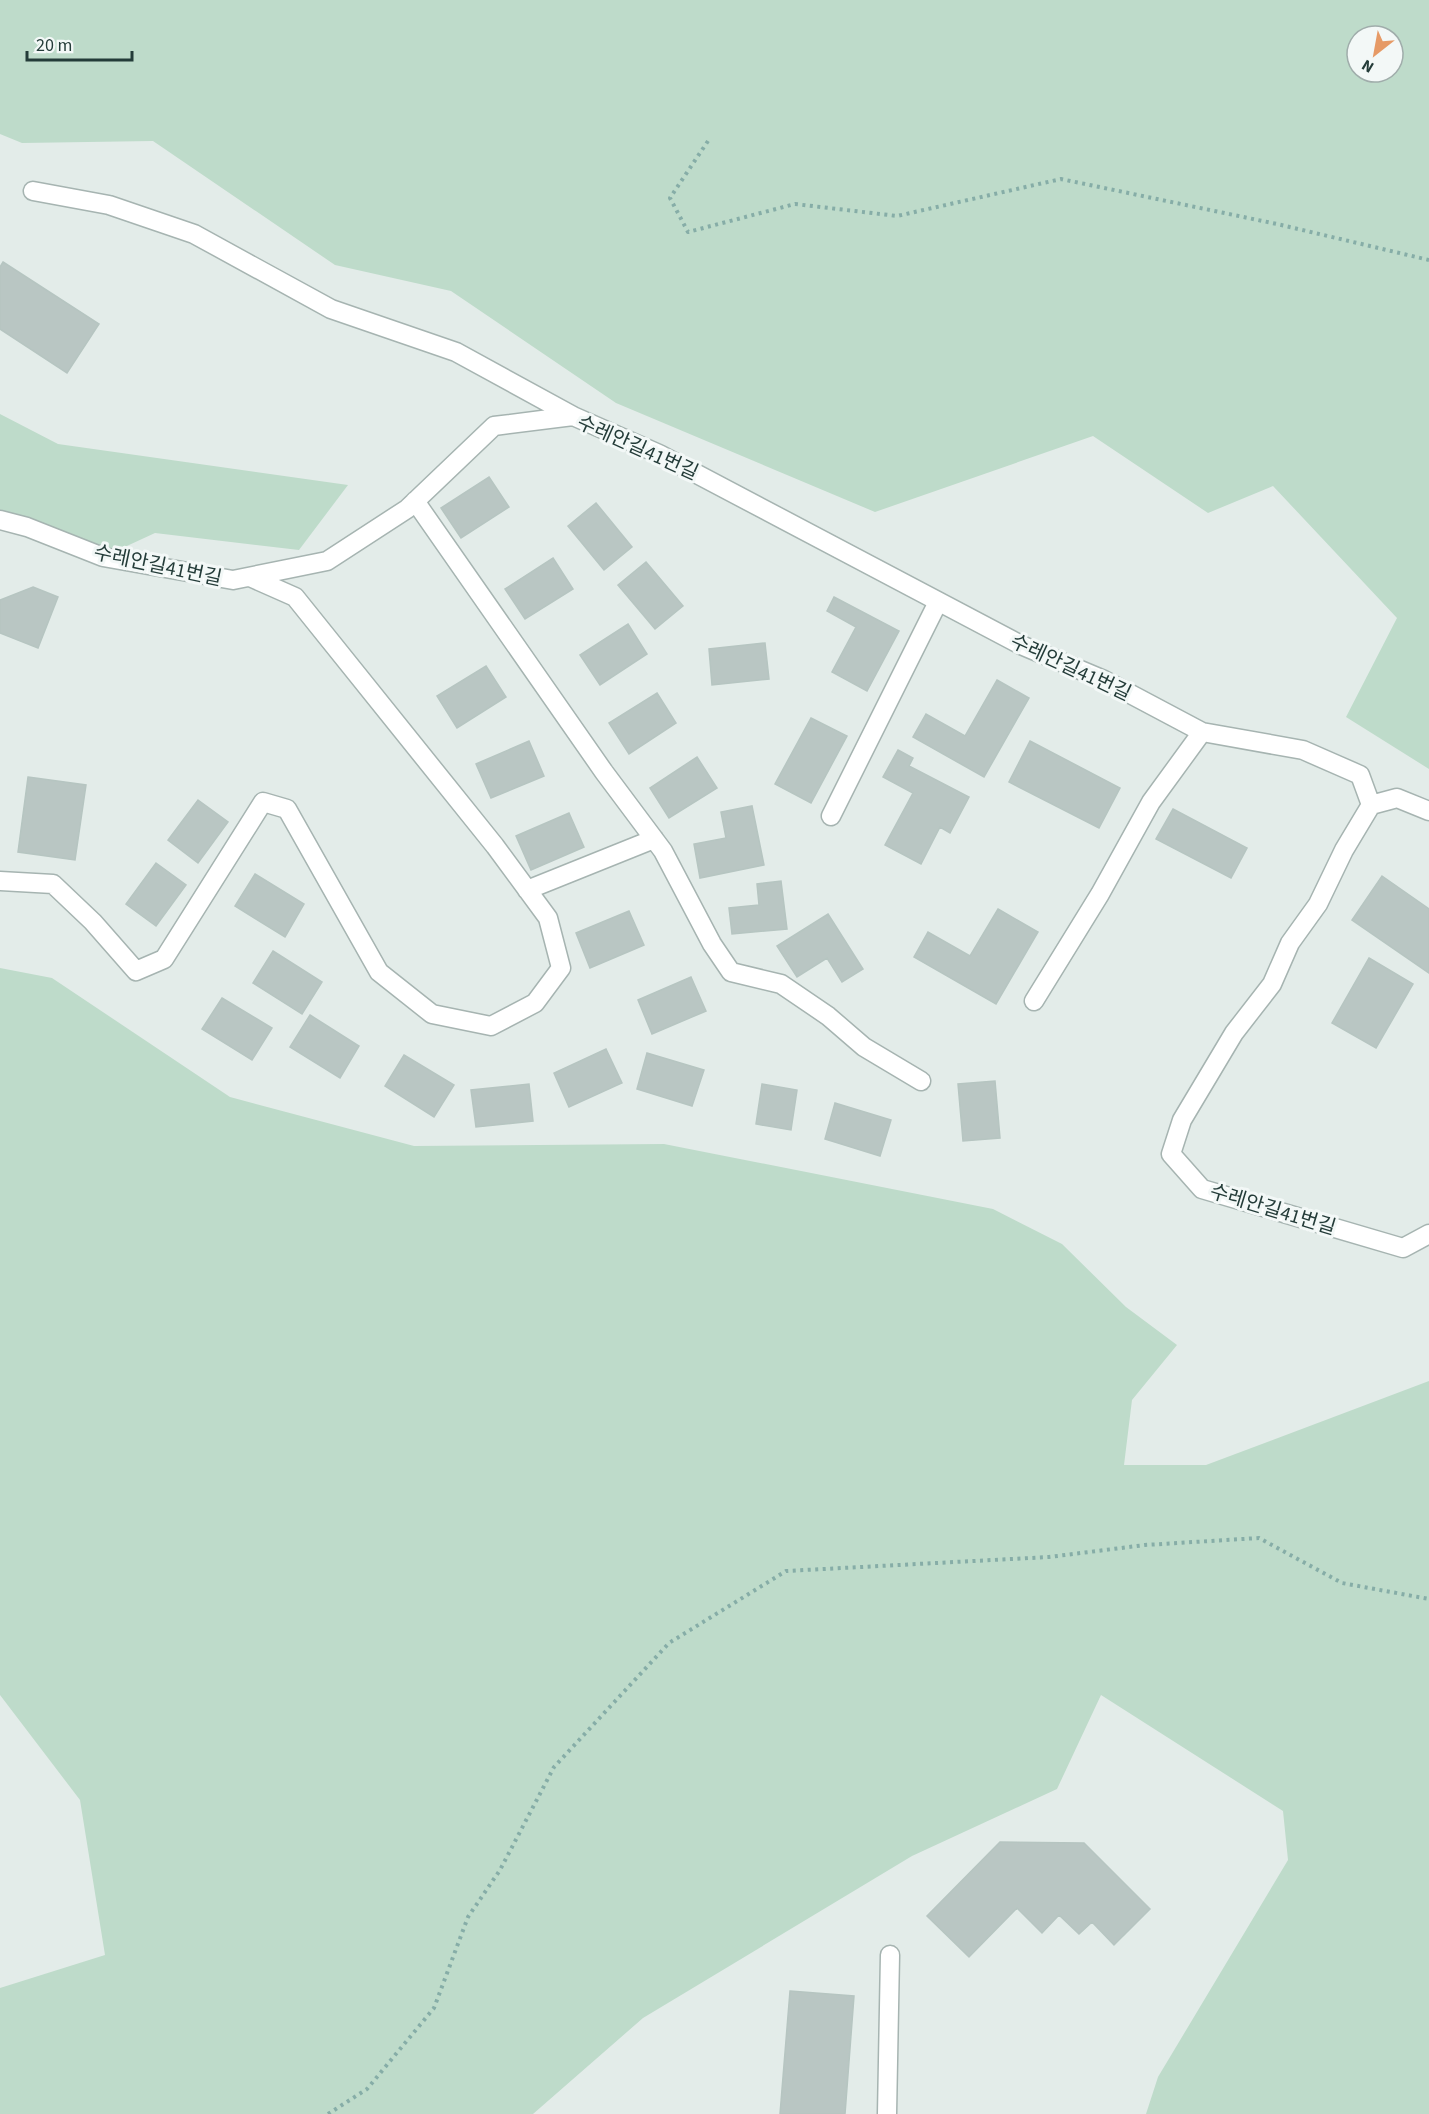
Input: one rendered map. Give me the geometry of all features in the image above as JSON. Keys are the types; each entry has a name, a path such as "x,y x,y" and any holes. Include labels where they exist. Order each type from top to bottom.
{"lane":[{"path":"33,191 109,205 194,234 331,309 456,352 573,416"},
{"name":"수레안길41번길","path":"0,520 27,527 103,557 233,580 250,577 327,561 415,501 494,426 573,416 659,454 756,503 1021,645 1104,680 1202,732 1303,750 1360,775 1371,805 1344,850 1318,904 1290,943 1272,984 1234,1033 1182,1120 1171,1154 1202,1188 1403,1248 1429,1234"},
{"path":"415,501 604,772 654,838 712,944 731,972 782,984 828,1016 864,1047 921,1081"},
{"path":"0,881 53,884 136,971 164,959 263,802 287,808 379,972 432,1014 490,1026 535,1003 561,968 548,918 495,846 295,597 250,577"},
{"path":"831,816 938,602"},
{"path":"1034,1001 1100,894 1151,802 1202,732"},
{"path":"1371,805 1398,798 1429,811"},
{"path":"527,890 654,838"},
{"path":"887,2114 890,1955"}],"path":[{"path":"708,141 670,198 688,231 795,204 897,216 1061,179 1277,224 1429,260"},
{"path":"328,2114 367,2089 434,2008 468,1917 500,1870 554,1767 669,1643 786,1571 1050,1557 1145,1545 1259,1538 1342,1583 1429,1599"}],"green space":[{"path":"0,0 1429,0 1429,769 1346,717 1397,618 1273,486 1208,513 1093,436 875,512 616,403 451,291 335,265 153,141 22,143 0,134"},
{"path":"0,414 58,444 348,485 299,550 155,533 103,557 0,511"},
{"path":"0,968 52,978 230,1097 414,1146 664,1144 993,1209 1062,1244 1126,1307 1177,1345 1132,1400 1124,1465 1206,1465 1429,1381 1429,2114 1146,2114 1158,2077 1288,1860 1283,1811 1101,1695 1057,1789 912,1856 643,2018 533,2114 0,2114 0,1988 105,1955 80,1800 0,1695"}],"building":[{"path":"3,262 99,324 67,373 0,329 0,267"},
{"path":"489,477 509,507 461,538 441,508"},
{"path":"596,503 632,547 604,570 568,526"},
{"path":"553,558 573,589 525,619 505,589"},
{"path":"646,562 683,606 655,629 618,585"},
{"path":"33,587 58,597 38,648 0,633 0,600"},
{"path":"834,597 899,631 867,691 832,672 856,627 827,611"},
{"path":"628,624 647,654 600,685 580,655"},
{"path":"765,643 769,679 712,685 709,649"},
{"path":"486,666 506,697 457,728 437,696"},
{"path":"997,680 1029,698 984,777 913,737 926,714 965,736"},
{"path":"657,693 676,723 629,754 609,723"},
{"path":"811,718 847,736 811,803 775,784"},
{"path":"529,741 544,776 491,798 476,764"},
{"path":"1030,741 1120,788 1099,828 1009,782"},
{"path":"898,750 913,758 909,766 969,797 950,833 940,827 921,864 885,845 913,793 883,777"},
{"path":"697,757 717,788 669,818 650,788"},
{"path":"28,777 86,785 75,860 18,852"},
{"path":"198,800 228,822 198,863 168,840"},
{"path":"752,806 764,865 700,878 694,844 726,838 721,812"},
{"path":"1173,809 1247,848 1231,878 1156,839"},
{"path":"569,813 584,847 531,870 516,836"},
{"path":"156,863 186,885 156,926 126,904"},
{"path":"255,874 304,904 285,937 235,906"},
{"path":"1382,876 1429,909 1429,973 1352,920"},
{"path":"781,881 787,929 732,934 729,908 759,905 757,884"},
{"path":"998,909 1038,932 996,1004 914,957 928,932 970,956"},
{"path":"629,911 644,945 590,968 576,933"},
{"path":"828,914 863,969 842,982 827,958 797,977 777,946"},
{"path":"273,951 322,982 302,1014 253,983"},
{"path":"1369,958 1413,984 1376,1048 1332,1023"},
{"path":"691,977 706,1011 652,1034 638,1000"},
{"path":"222,998 272,1028 252,1060 202,1029"},
{"path":"310,1015 359,1046 340,1078 290,1047"},
{"path":"606,1049 622,1083 569,1107 554,1073"},
{"path":"647,1053 704,1070 692,1106 637,1089"},
{"path":"404,1055 454,1085 434,1117 385,1086"},
{"path":"995,1081 1000,1138 963,1141 958,1084"},
{"path":"529,1084 533,1121 476,1127 471,1090"},
{"path":"762,1084 797,1090 791,1130 756,1124"},
{"path":"835,1103 891,1120 880,1156 825,1139"},
{"path":"1000,1842 1084,1843 1150,1909 1114,1945 1092,1922 1079,1934 1059,1915 1042,1933 1017,1908 969,1957 927,1916"},
{"path":"790,1991 854,1996 845,2114 780,2114"}]}
